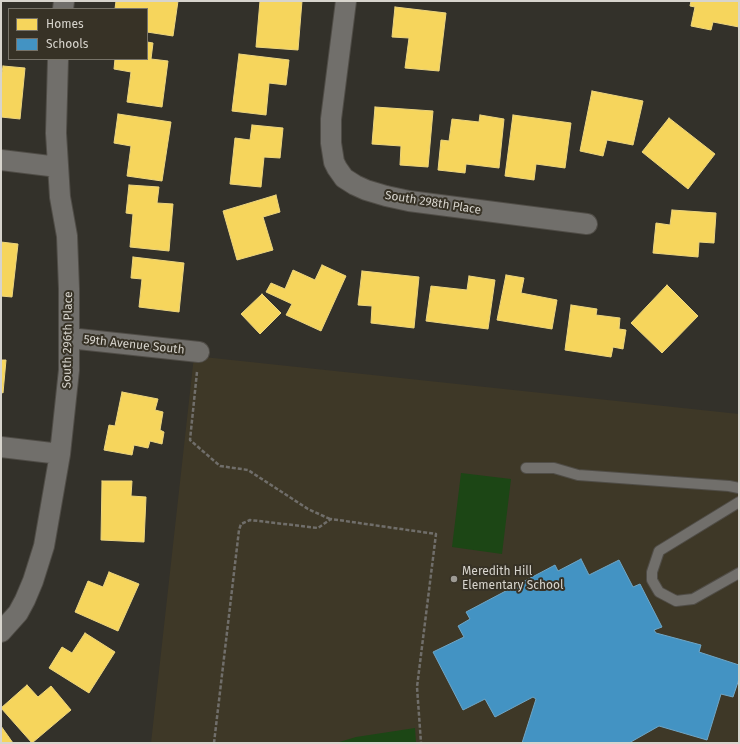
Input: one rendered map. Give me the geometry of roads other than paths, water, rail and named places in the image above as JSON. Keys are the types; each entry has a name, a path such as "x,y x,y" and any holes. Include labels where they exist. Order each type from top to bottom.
{"street":[{"name":"South 298th Place","path":"346,1 331,119 331,143 334,162 344,178 366,190 409,201 587,224"},
{"name":"South 296th Place","path":"1,632 18,613 34,581 40,564 60,454 69,370 69,289 67,236 60,197 56,125 58,60"},
{"path":"1,160 58,167"},
{"name":"59th Avenue South","path":"69,338 199,352"},
{"path":"1,447 60,454"}],"lane":[{"path":"526,468 554,468 578,475 739,488"},
{"path":"739,502 659,551 652,572 652,580 659,592 676,601 693,599 739,573"}],"place":[{"name":"Meredith Hill Elementary School","path":"454,579"}]}
